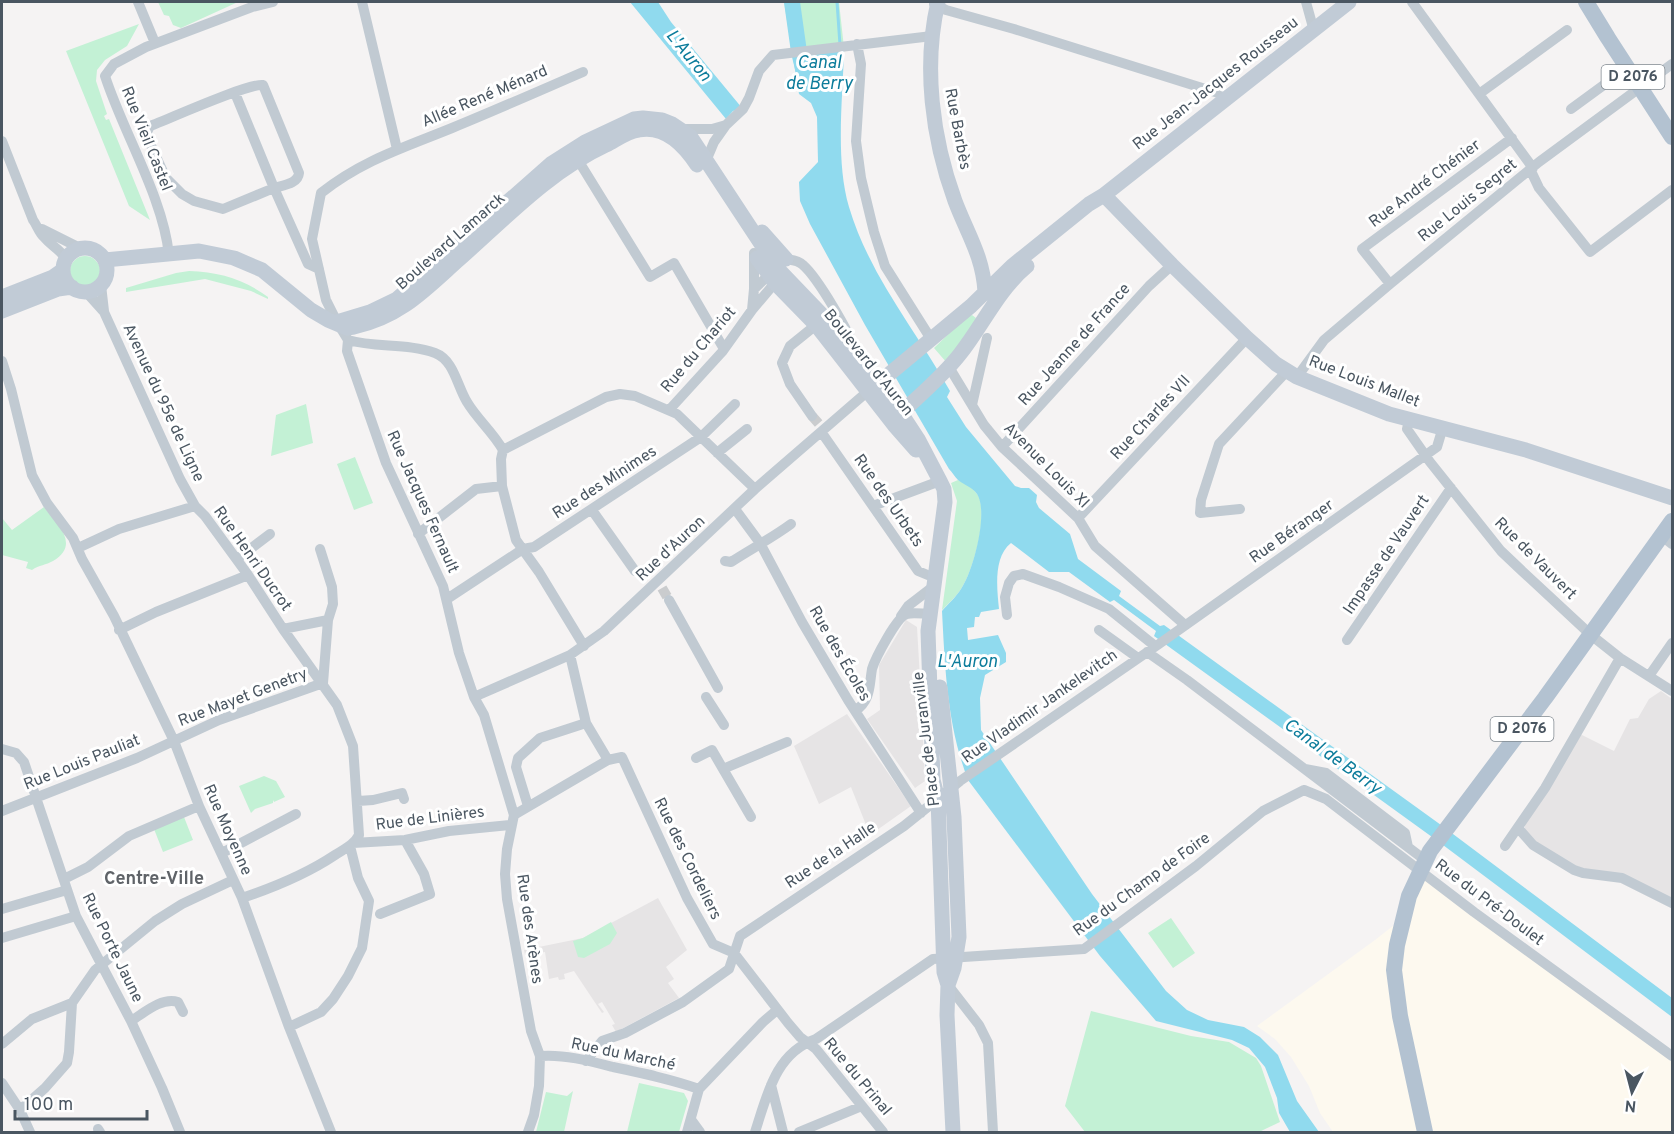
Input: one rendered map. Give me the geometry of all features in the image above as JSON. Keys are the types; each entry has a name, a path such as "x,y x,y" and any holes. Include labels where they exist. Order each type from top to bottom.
{"main road":[{"name":"Rue Jean-Jacques Rousseau","path":"873,392 890,374 970,306 994,280 1089,204 1104,195 1231,97 1349,2"},
{"name":"D 2076","path":"1579,2 1589,15 1590,9"},
{"name":"Rue Barbès","path":"935,3 930,81 934,119 955,201 980,257 994,280"},
{"name":"D 2076","path":"1590,9 1672,137"},
{"name":"Boulevard Lamarck","path":"337,322 370,312 397,299 552,163 585,142 634,119 662,120 682,129"},
{"path":"682,129 690,136 778,272"},
{"name":"Boulevard Lamarck","path":"337,322 346,328 354,327 403,309 559,172 636,130 652,130 668,134 682,144 754,253 778,272"},
{"name":"Rue Louis Mallet","path":"1104,195 1247,338 1276,364 1292,374 1341,396 1409,420 1526,450 1672,498"},
{"path":"2,297 53,277 74,251 80,248 92,249 105,260 104,280"},
{"path":"105,260 208,251 234,258 262,270 311,310 328,320 337,322"},
{"path":"2,311 58,289 92,291 118,270 168,255"},
{"path":"65,264 64,277 79,290"},
{"name":"Boulevard d'Auron","path":"778,272 816,325 873,392 894,425 932,467"},
{"name":"Boulevard d'Auron","path":"778,272 824,317 859,361 873,392 906,408 918,439 944,489 945,502 928,631"},
{"path":"906,408 947,370 961,353 982,320 994,280"},
{"path":"970,306 977,311 982,320"},
{"name":"D 2076","path":"1425,1132 1400,1016 1394,970 1409,896 1425,861 1451,821 1591,635 1667,540 1672,521"},
{"name":"Place de Juranville","path":"928,631 933,780 946,951"},
{"name":"Place de Juranville","path":"928,631 938,672 955,785 954,817 959,937 946,951"},
{"path":"946,951 953,1132"}],"street":[{"path":"138,2 155,43"},
{"name":"Rue Vieil Castel","path":"168,255 167,239 156,206 114,104 105,76 114,64 155,43 252,7 273,2"},
{"path":"362,2 397,149"},
{"path":"1306,2 1314,31"},
{"path":"1412,2 1512,138 1531,169 1539,188 1590,252 1672,190"},
{"path":"935,3 1231,97"},
{"path":"1479,94 1567,30"},
{"path":"706,161 714,142 728,123 743,109 759,71 773,55 932,36"},
{"path":"852,45 861,64 856,141 861,178 874,232 885,266 928,342"},
{"name":"Rue Louis Segret","path":"1240,509 1200,513 1201,500 1219,444 1324,340 1390,284 1531,169 1672,64"},
{"path":"1571,109 1628,68"},
{"name":"Allée René Ménard","path":"319,269 312,239 321,193 343,176 397,149 583,72"},
{"path":"258,84 263,85 299,173 295,181 223,209 194,201 182,194 166,178 147,137 147,132 150,126 235,93 258,84"},
{"path":"235,93 308,264 319,269"},
{"path":"682,129 712,129 728,123"},
{"path":"130,139 147,132"},
{"name":"Rue André Chénier","path":"1390,284 1362,249 1512,138"},
{"path":"2,141 27,208 43,237 60,250 65,264"},
{"path":"578,160 650,277 674,263 724,349"},
{"path":"39,227 80,248"},
{"name":"Rue du Chariot","path":"752,310 754,253"},
{"name":"Boulevard d'Auron","path":"778,272 794,260 803,264 851,337 859,361"},
{"name":"Rue Jeanne de France","path":"1002,447 1149,286 1172,265"},
{"name":"Rue Jacques Fernault","path":"319,269 326,300 348,340 347,351 375,433 398,492 447,598 447,608 459,653 474,697"},
{"path":"754,289 778,272"},
{"name":"Rue du Chariot","path":"670,409 724,349 778,272"},
{"name":"Avenue du 95e de Ligne","path":"104,280 104,312"},
{"name":"Avenue du 95e de Ligne","path":"79,290 104,312 180,479 195,506"},
{"name":"Rue des Urbets","path":"816,325 790,345 782,363 790,384 918,571 935,582"},
{"path":"972,405 987,338"},
{"name":"Rue Charles VII","path":"1078,518 1247,338"},
{"path":"348,340 361,344 412,348 440,356 448,363 468,403 503,450 502,486 516,540 550,588 584,646"},
{"name":"Rue Moyenne","path":"2,361 33,477 39,490 73,538 174,741 199,806 242,898 289,1027 332,1132"},
{"name":"Avenue Louis XI","path":"947,370 984,425 1002,447 1078,518 1095,546 1185,625"},
{"name":"Rue d'Auron","path":"474,697 570,655 604,631 660,585 819,426 873,392"},
{"path":"503,450 606,397 620,394 635,396 670,409 677,414 755,489"},
{"name":"Rue des Minimes","path":"447,598 523,549 534,547 592,510 701,436 735,404"},
{"name":"Rue de Vauvert","path":"1409,420 1407,429 1425,455 1501,551 1591,635 1620,658 1672,691"},
{"name":"Rue Béranger","path":"1150,650 1437,447 1443,428"},
{"path":"717,453 747,429"},
{"path":"873,506 940,481"},
{"path":"418,534 476,489 502,486"},
{"name":"Impasse de Vauvert","path":"1347,640 1451,488"},
{"path":"78,548 119,529 195,506"},
{"name":"Rue Henri Ducrot","path":"195,506 248,574 283,630 337,705 353,746 359,835 351,844"},
{"name":"Rue des Écoles","path":"735,509 760,543 855,711 921,813"},
{"path":"592,510 635,571"},
{"path":"725,561 731,562 760,543 771,539 791,524"},
{"path":"237,559 270,534"},
{"path":"320,549 332,587 333,604 328,620 323,683"},
{"path":"119,630 248,574"},
{"path":"1006,615 1005,597 1009,583 1014,576 1023,574 1109,609 1150,650"},
{"path":"855,711 865,702 869,694 876,659 901,616 908,606 935,582"},
{"path":"669,600 718,688"},
{"path":"901,616 909,613 930,614"},
{"path":"283,630 328,620"},
{"path":"1100,630 1150,650"},
{"path":"1649,676 1672,643"},
{"name":"Rue Vladimir Jankelevitch","path":"955,785 1150,650"},
{"name":"Rue du Pré-Doulet","path":"1150,650 1302,769 1326,774 1405,833 1408,847 1672,1056"},
{"path":"512,820 528,806 608,760 586,723 570,655"},
{"path":"1505,846 1545,788 1620,658"},
{"name":"Rue Mayet Genetry","path":"174,741 219,720 323,683"},
{"name":"Rue des Arènes","path":"474,697 483,715 512,820 505,874 507,899 531,1031 540,1056 539,1086 534,1115 528,1132"},
{"path":"706,697 724,725"},
{"path":"528,806 516,767 518,758 540,738 586,723"},
{"name":"Rue Louis Pauliat","path":"2,811 174,741"},
{"path":"723,769 787,742"},
{"name":"Rue Porte Jaune","path":"2,749 16,753 24,762 76,916 131,1021 180,1132"},
{"path":"696,758 712,750 751,817"},
{"name":"Rue des Cordeliers","path":"608,760 622,757 687,898 713,944 734,953 777,1010 800,1037 808,1042"},
{"path":"1302,769 1304,790"},
{"name":"Rue de la Halle","path":"586,1061 602,1041 625,1033 683,1002 729,969 740,936 921,813 955,785"},
{"name":"Rue du Pré-Doulet","path":"1304,790 1326,799 1425,861"},
{"name":"Rue du Champ de Foire","path":"946,951 1083,948 1196,866 1263,812 1304,790"},
{"path":"358,801 402,793 404,799"},
{"path":"2,909 66,884 129,836 199,806"},
{"path":"222,853 296,814"},
{"name":"Rue de Linières","path":"351,844 405,840 512,820"},
{"path":"1518,828 1533,845 1574,870 1622,878 1672,903"},
{"path":"380,914 430,894 424,874 405,840"},
{"path":"242,898 308,873 351,844 358,878 369,902 362,948 348,976 333,999 321,1012 289,1027"},
{"path":"20,1110 45,1088 67,1063 72,1003 100,965 172,910 233,880"},
{"name":"Rue du Champ de Foire","path":"1120,920 1137,906"},
{"path":"2,939 76,916"},
{"path":"755,1132 775,1073 785,1059 946,951"},
{"path":"948,986 979,1025 988,1043 993,1132"},
{"path":"131,1021 170,1000 178,1002 183,1012"},
{"path":"2,1044 32,1019 72,1003"},
{"path":"687,1132 692,1121 697,1094 763,1022 777,1010"},
{"name":"Rue du Prinal","path":"808,1042 884,1132"},
{"name":"Rue du Marché","path":"540,1056 553,1055 586,1061 684,1083 697,1094"},
{"path":"2,1083 20,1110 30,1132"},
{"path":"771,1085 783,1132"},
{"path":"799,1132 862,1106"},
{"path":"692,1121 700,1132"}],"shaded area":[{"path":"906,620 917,627 921,696 925,781 915,788 867,719 880,710 879,665"},
{"path":"1661,691 1672,699 1672,900 1627,876 1580,870 1526,835 1524,823 1580,734 1614,751 1630,719 1638,718 1649,699"},
{"path":"847,714 911,806 870,835 851,787 819,804 794,746"},
{"path":"1421,871 1672,1056 1672,1132 1333,1132 1320,1113 1309,1086 1291,1057 1275,1039 1257,1026 1403,918"},
{"path":"658,898 687,950 666,967 674,979 668,983 679,998 616,1032 612,1025 615,1024 602,1002 598,1004 604,1012 602,1013 574,971 564,974 565,979 559,980 558,977 549,979 545,952 525,955 524,950 583,938"}],"green space":[{"path":"158,2 238,2 181,28 173,25 169,16 164,15"},
{"path":"784,2 839,2 844,48 792,52"},
{"path":"139,24 127,46 105,60 97,70 96,81 107,114 104,116 106,120 109,119 150,220 129,206 66,51"},
{"path":"85,256 96,260 100,271 96,282 85,286 74,282 70,271 74,260"},
{"path":"189,271 231,278 249,285 268,299 251,291 205,279 126,292 126,288"},
{"path":"972,315 976,318 974,323 947,363 934,348 966,317"},
{"path":"306,404 313,443 271,456 276,415"},
{"path":"355,457 373,503 354,510 337,464"},
{"path":"958,480 973,489 981,502 981,527 975,556 966,581 957,595 942,610 957,501 951,483"},
{"path":"44,507 64,534 65,548 53,561 32,570 26,568 28,562 2,555 2,518 12,530"},
{"path":"264,776 276,781 285,797 274,802 273,800 273,803 255,809 251,813 239,786"},
{"path":"184,817 193,840 163,852 154,829"},
{"path":"1171,918 1195,953 1173,968 1148,933"},
{"path":"611,922 617,933 610,944 584,958 578,957 573,941"},
{"path":"1091,1011 1191,1036 1229,1042 1256,1058 1261,1066 1280,1122 1259,1132 1085,1132 1065,1106"},
{"path":"639,1083 684,1093 688,1101 679,1132 627,1132"},
{"path":"573,1091 564,1132 536,1132 546,1092 567,1096"}],"water":[{"name":"L'Auron","path":"630,2 658,2 671,22 742,108 733,111 726,119"},
{"path":"844,48 842,169 849,207 858,233 881,280 950,391 947,397 966,427 1015,486 1029,488 1037,495 1036,502 1039,508 1070,534 1078,559 1121,591 1119,596 1160,626 1164,625 1441,825 1672,998 1672,1017 1439,842 1154,636 1156,631 1114,600 1110,602 1069,572 1049,572 1011,543 1001,556 999,565 997,583 999,609 981,612 979,617 975,617 974,627 967,628 968,640 998,635 1006,653 1006,662 985,675 980,698 981,730 1092,894 1166,991 1187,1010 1208,1020 1244,1027 1260,1037 1278,1055 1297,1101 1319,1132 1290,1132 1279,1113 1277,1098 1265,1067 1249,1048 1232,1040 1156,1021 1100,956 968,780 951,717 942,611 959,592 970,570 978,542 980,503 977,494 958,480 949,469 865,325 810,224 800,201 799,182 818,162 817,117 811,103 799,94 792,52"}],"waterway":[{"name":"Canal de Berry","path":"792,2 803,68"},
{"name":"Canal de Berry","path":"837,2 840,45"}],"tunnel":[{"path":"812,416 820,425"},
{"path":"662,588 669,600"}],"district":[{"name":"Centre-Ville","path":"154,879"}]}
